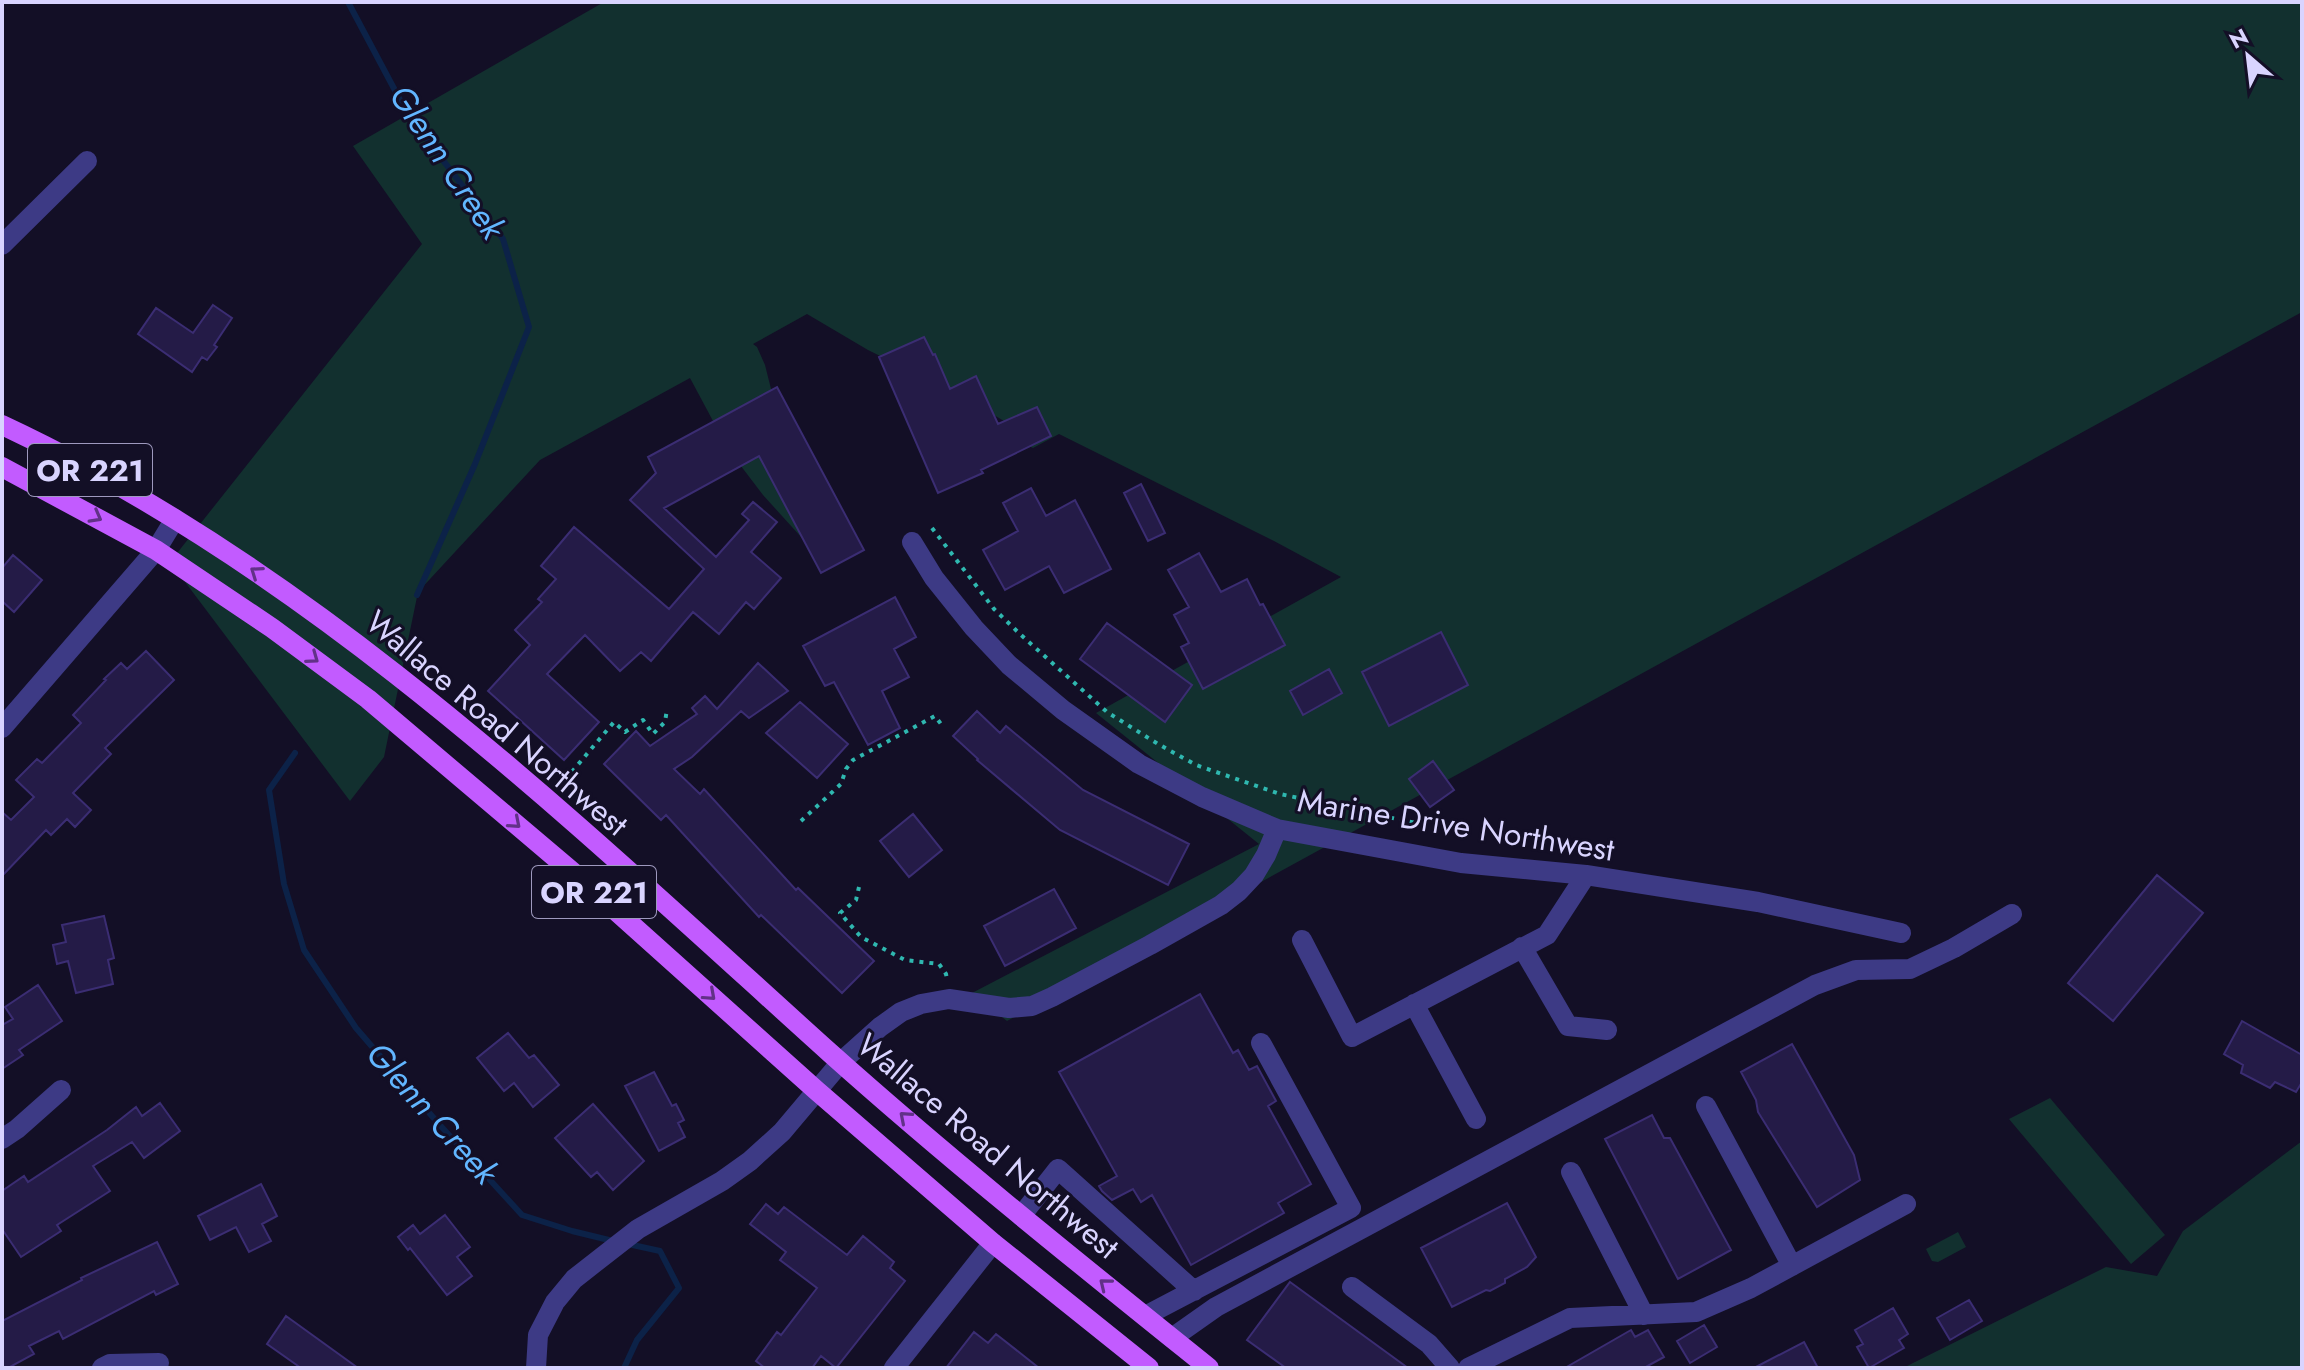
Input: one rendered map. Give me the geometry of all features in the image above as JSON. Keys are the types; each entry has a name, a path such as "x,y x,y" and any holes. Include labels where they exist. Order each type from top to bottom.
{"main road":[{"name":"Wallace Road Northwest","path":"2,425 107,479 175,519 392,670 547,801 841,1062 1021,1216 1209,1368"},
{"name":"Wallace Road Northwest","path":"2,467 156,550 272,628 368,699 576,875 817,1091 993,1243 1149,1368"}],"street":[{"path":"2,245 87,161"},
{"path":"2,728 156,550 175,519"},
{"name":"Marine Drive Northwest","path":"912,542 934,578 974,628 1009,665 1063,710 1139,764 1202,797 1277,829 1461,863 1586,875 1758,902 1901,933"},
{"path":"536,1368 538,1335 555,1302 574,1279 638,1229 722,1181 750,1161 782,1132 841,1062 880,1027 901,1012 921,1004 949,999 1009,1008 1032,1006 1052,997 1221,905 1239,891 1260,865 1277,829"},
{"path":"1302,940 1352,1037 1547,935 1586,875"},
{"path":"1172,1338 1216,1307 1815,985 1856,970 1910,969 2012,914"},
{"path":"1522,947 1568,1026 1607,1030"},
{"path":"1414,1004 1476,1119"},
{"path":"1145,1316 1351,1208 1261,1043"},
{"path":"2,1139 61,1090"},
{"path":"1706,1106 1792,1266"},
{"path":"1021,1216 1058,1169 1194,1291"},
{"path":"1571,1172 1644,1315"},
{"path":"1468,1368 1570,1318 1696,1312 1751,1288 1906,1204"},
{"path":"894,1368 993,1243"},
{"path":"1352,1287 1429,1344 1450,1368"},
{"path":"102,1368 110,1364 159,1363"}],"path":[{"path":"932,528 994,609 1107,712 1145,736 1196,765 1280,794 1425,825"},
{"path":"547,801 614,722 625,732 643,720 653,734 665,722 667,709"},
{"path":"801,821 841,784 853,760 935,716 944,728"},
{"path":"859,887 856,900 840,913 861,937 905,960 939,964 946,974 949,999"}],"green space":[{"path":"604,2 2302,2 2302,312 1007,1021 972,993 1259,844 1096,713 1341,577 1059,434 1033,448 1020,442 1021,431 807,314 753,344 765,365 811,548 763,495 728,449 690,378 540,460 418,592 384,757 350,801 170,562 422,244 353,146"},
{"path":"2050,1098 2165,1235 2131,1264 2009,1119"},
{"path":"2302,1141 2302,1368 1903,1368 2106,1267 2157,1276 2183,1231"},
{"path":"1958,1232 1966,1247 1938,1262 1932,1261 1926,1249"}],"building":[{"path":"213,305 232,318 214,345 217,347 207,360 202,357 192,372 138,334 156,308 193,333"},
{"path":"924,337 950,389 976,376 998,424 1037,407 1051,436 981,470 983,473 938,493 879,357"},
{"path":"777,387 864,550 821,573 759,456 664,508 716,557 749,520 742,514 753,502 777,522 751,552 781,578 754,609 746,602 719,634 693,612 651,661 641,652 620,671 585,635 547,674 599,722 564,760 488,691 530,645 515,630 542,602 538,599 556,579 541,566 574,527 669,609 704,569 630,500 656,473 648,457"},
{"path":"1141,484 1165,533 1148,541 1124,493"},
{"path":"1031,488 1046,516 1075,500 1111,569 1064,593 1049,566 1005,590 983,550 1018,531 1003,503"},
{"path":"1199,553 1221,592 1247,579 1285,645 1203,689 1181,647 1189,643 1174,615 1189,607 1168,570"},
{"path":"13,555 42,580 14,612 2,601 2,568"},
{"path":"895,597 916,637 894,649 909,677 882,691 900,728 868,745 834,682 825,686 803,646"},
{"path":"1107,623 1192,685 1165,722 1080,659"},
{"path":"1441,632 1468,685 1389,726 1362,672"},
{"path":"146,651 174,680 105,748 111,754 73,793 91,810 75,827 67,819 51,835 46,830 2,876 2,812 11,820 34,797 16,780 37,759 42,763 81,723 73,715 104,679 121,663 127,669"},
{"path":"758,663 788,691 749,718 741,711 692,757 674,769 700,794 704,789 796,890 798,888 874,961 842,993 761,915 759,917 666,815 661,820 604,764 636,731 650,746 697,714 692,708 705,696 717,709"},
{"path":"1329,669 1342,693 1303,715 1290,691"},
{"path":"800,702 848,744 817,778 766,733"},
{"path":"977,711 1000,733 1006,726 1083,790 1189,844 1168,885 1060,830 977,760 953,736"},
{"path":"1433,761 1454,790 1430,807 1409,779"},
{"path":"913,814 942,850 909,877 880,841"},
{"path":"2157,875 2203,913 2113,1021 2068,983"},
{"path":"1054,889 1076,928 1005,966 984,926"},
{"path":"104,916 114,958 108,960 113,984 76,993 68,961 57,964 53,945 66,942 62,925"},
{"path":"38,985 62,1021 19,1050 23,1055 2,1069 2,1025 13,1019 5,1007"},
{"path":"1200,994 1233,1053 1238,1050 1249,1070 1257,1066 1276,1101 1268,1106 1311,1184 1278,1203 1284,1213 1191,1265 1152,1195 1141,1202 1133,1189 1112,1200 1102,1191 1099,1186 1117,1176 1059,1072"},
{"path":"2242,1021 2302,1055 2302,1082 2296,1092 2275,1082 2270,1088 2241,1073 2243,1065 2224,1054"},
{"path":"508,1033 529,1058 534,1055 559,1085 533,1107 514,1083 504,1091 477,1058"},
{"path":"1792,1044 1854,1155 1860,1180 1817,1207 1758,1112 1756,1100 1741,1072"},
{"path":"654,1072 672,1106 676,1104 684,1120 678,1123 685,1137 659,1151 625,1086"},
{"path":"160,1103 180,1131 144,1158 132,1142 93,1166 110,1191 57,1225 61,1231 21,1257 2,1229 2,1191 24,1176 28,1182 136,1107 142,1116"},
{"path":"593,1104 644,1161 613,1190 597,1172 591,1177 555,1138"},
{"path":"1652,1115 1664,1138 1670,1138 1731,1250 1678,1279 1605,1139"},
{"path":"261,1184 277,1216 262,1224 271,1241 249,1252 236,1227 210,1240 198,1216"},
{"path":"1507,1203 1536,1257 1527,1267 1505,1279 1505,1283 1452,1307 1421,1248"},
{"path":"766,1204 778,1214 784,1207 847,1255 863,1236 894,1262 890,1268 905,1281 836,1368 821,1356 812,1368 765,1368 756,1361 777,1332 781,1335 817,1288 780,1260 786,1252 750,1224"},
{"path":"445,1215 470,1247 457,1257 472,1276 447,1295 398,1237 413,1225 420,1234"},
{"path":"157,1242 178,1284 156,1295 154,1291 63,1339 59,1331 29,1346 34,1354 8,1368 2,1368 2,1321 81,1278"},
{"path":"1290,1282 1408,1368 1286,1368 1247,1340"},
{"path":"1969,1300 1982,1321 1950,1340 1937,1318"},
{"path":"1893,1308 1908,1334 1899,1340 1904,1348 1869,1368 1857,1347 1863,1344 1855,1330"},
{"path":"286,1316 358,1368 301,1368 267,1344"},
{"path":"1704,1325 1717,1347 1690,1363 1677,1341"},
{"path":"1631,1330 1635,1337 1648,1330 1664,1357 1644,1368 1565,1368"},
{"path":"974,1332 988,1343 996,1334 1039,1368 946,1368"},
{"path":"1804,1342 1818,1368 1754,1368"}],"waterway":[{"name":"Glenn Creek","path":"348,2 407,113 503,239 529,327 475,464 417,595"},
{"name":"Glenn Creek","path":"295,753 269,790 284,884 304,950 356,1028 522,1215 613,1241"},
{"name":"Glenn Creek","path":"624,1368 637,1340 679,1288 660,1251 628,1244"}]}
